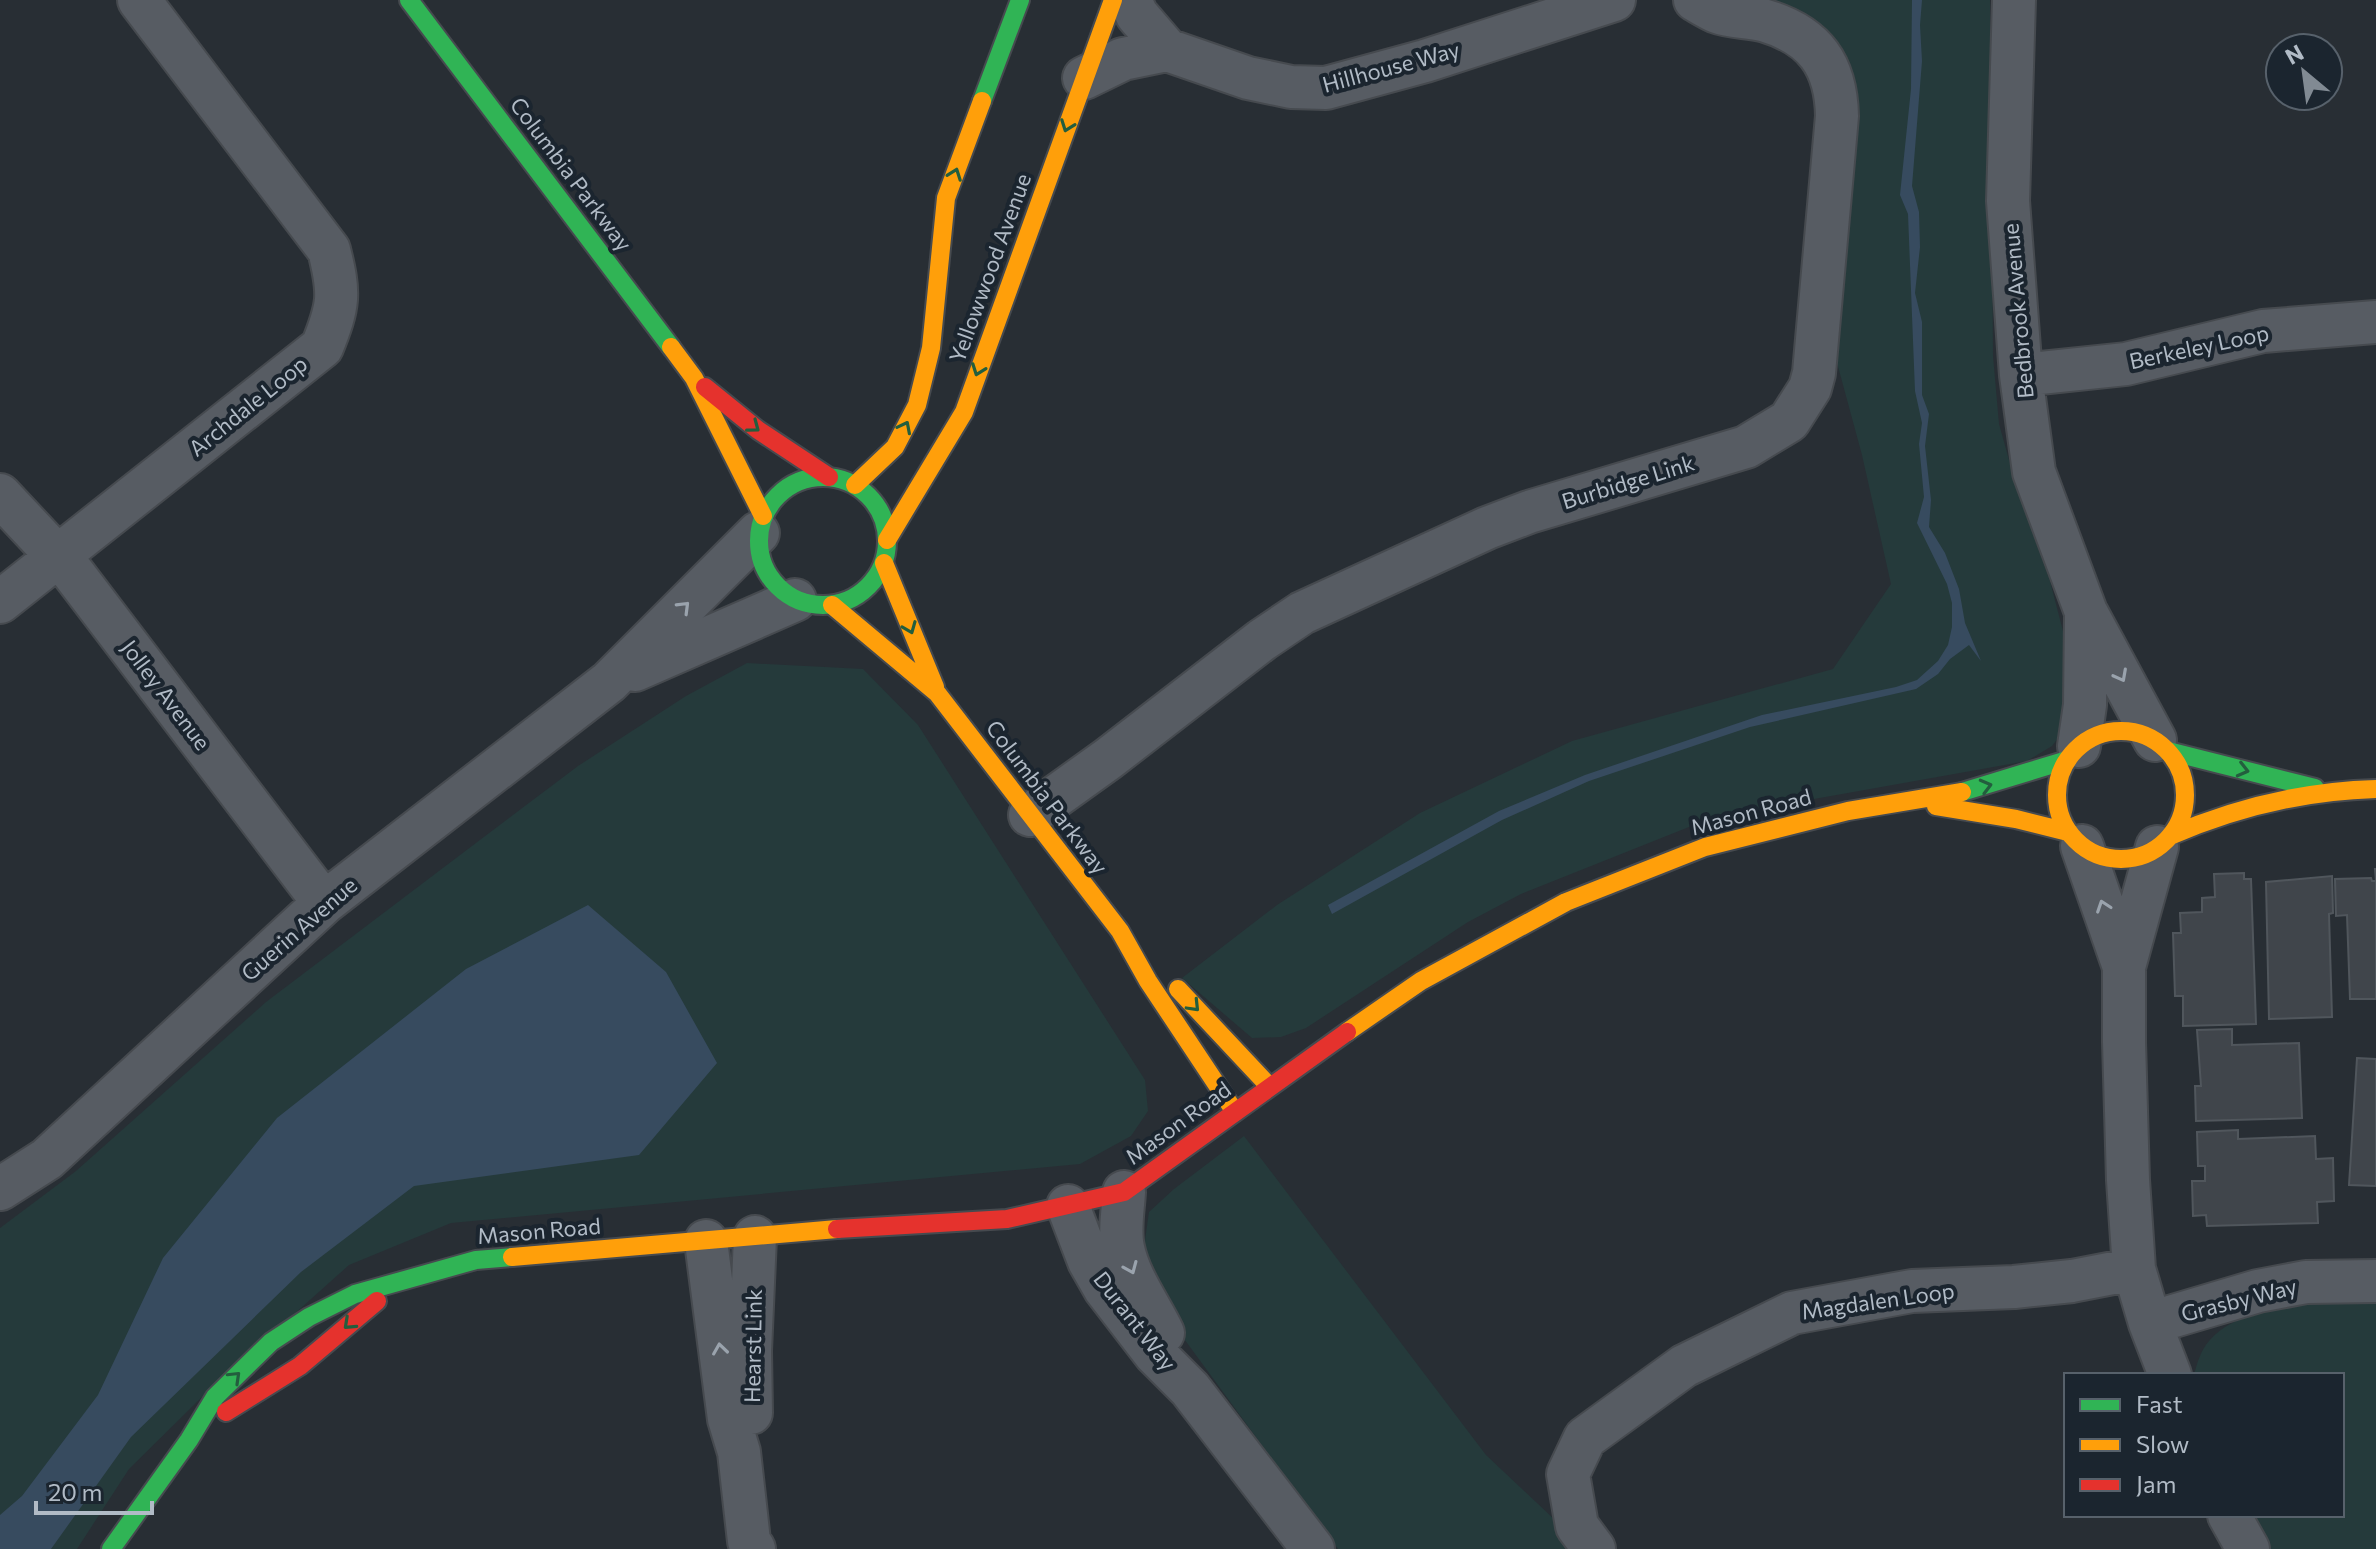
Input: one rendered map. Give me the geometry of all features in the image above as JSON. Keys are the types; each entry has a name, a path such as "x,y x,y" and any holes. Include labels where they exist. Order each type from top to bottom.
{"street":[{"name":"Archdale Loop","path":"0,602 322,347 336,312 337,285 329,250 139,0"},
{"name":"Columbia Parkway","path":"409,0 694,378 761,524"},
{"name":"Yellowwood Avenue","path":"855,485 882,462 905,432 922,388 932,342 940,229 946,198 1020,0"},
{"name":"Yellowwood Avenue","path":"887,540 964,412 1113,0"},
{"path":"1084,78 1123,59 1167,50 1137,15 1130,0"},
{"name":"Hillhouse Way","path":"1167,50 1248,78 1291,87 1326,88 1425,61 1614,0"},
{"name":"Burbidge Link","path":"1030,815 1302,613 1487,528 1529,512 1746,447 1789,421 1810,388 1814,373 1837,116 1833,78 1827,64 1804,38 1765,21 1719,13 1695,0"},
{"name":"Bedbrook Avenue","path":"2014,0 2008,201 2021,375 2034,472 2086,612 2161,745"},
{"name":"Berkeley Loop","path":"2021,375 2126,364 2263,331 2376,322"},
{"name":"Columbia Parkway","path":"694,378 758,430 829,477"},
{"path":"829,477 855,485 872,499 883,518 887,540 884,563 872,583 854,598 813,602 773,583 761,560 761,524 779,494 802,480 829,477"},
{"name":"Jolley Avenue","path":"0,495 59,558 324,903"},
{"name":"Guerin Avenue","path":"0,1189 47,1159 324,903 609,682 761,524"},
{"name":"Columbia Parkway","path":"884,563 937,693 1120,931 1269,1086"},
{"name":"Columbia Parkway","path":"813,602 937,693"},
{"name":"Guerin Avenue","path":"609,682 813,602"},
{"name":"Bedbrook Avenue","path":"2073,753 2085,705 2086,612"},
{"path":"2124,967 2075,839 2060,815 2057,796 2059,777 2073,753 2097,735 2117,731 2136,733 2161,745 2325,790"},
{"path":"2161,745 2180,770 2185,793 2181,815 2164,841 2124,967 2128,1180 2134,1269 2169,1373"},
{"name":"Mason Road","path":"111,1549 189,1440 215,1397 271,1342 309,1317 355,1294 476,1260 887,1225 1007,1219 1124,1192 1269,1086 1421,981 1566,902 1705,847 1848,811 1910,803 2003,782 2073,753"},
{"path":"2075,839 2100,855 2120,859 2140,856 2206,819 2252,805 2325,790 2376,789"},
{"name":"Mason Road","path":"1910,803 1977,812 2075,839"},
{"name":"Columbia Parkway","path":"1120,931 1148,981 1235,1112"},
{"name":"Durant Way","path":"1124,1192 1121,1232 1130,1269 1190,1389"},
{"name":"Durant Way","path":"1068,1206 1089,1261 1105,1289 1155,1354 1190,1389 1313,1549"},
{"name":"Hearst Link","path":"739,1452 752,1421 750,1351 755,1237"},
{"name":"Hearst Link","path":"706,1241 729,1419 739,1452 749,1541 754,1549"},
{"name":"Magdalen Loop","path":"1594,1549 1577,1526 1568,1474 1585,1438 1684,1366 1792,1313 1912,1291 2029,1286 2134,1269"},
{"name":"Mason Road","path":"189,1440 300,1366 362,1312 410,1277"},
{"name":"Grasby Way","path":"2150,1323 2258,1291 2306,1282 2376,1281"},
{"path":"2230,1517 2248,1549"}],"green space":[{"path":"1758,0 1990,0 1993,356 1999,424 2018,492 2050,581 2072,666 2068,725 2052,746 2027,761 1786,804 1699,823 1521,894 1468,922 1306,1028 1281,1037 1252,1038 1182,978 1277,905 1420,813 1572,741 1833,669 1891,584 1862,455 1836,359 1856,88 1841,54 1821,28 1793,10"},
{"path":"747,663 863,669 918,725 1145,1080 1148,1111 1131,1136 1080,1164 451,1223 349,1265 205,1394 129,1469 77,1549 0,1549 0,1228 76,1171 266,1002 431,877 578,766 686,696"},
{"path":"1244,1136 1486,1455 1555,1520 1569,1549 1338,1549 1160,1306 1144,1247 1149,1212"},
{"path":"2376,1299 2376,1549 2263,1549 2246,1517 2344,1517 2344,1373 2195,1373 2209,1341 2224,1328 2264,1311 2311,1303"}],"water":[{"path":"1912,0 1922,0 1922,61 1912,186 1919,212 1920,247 1915,293 1922,322 1922,395 1929,414 1925,446 1931,500 1929,527 1945,553 1959,589 1965,623 1981,661 1969,645 1950,659 1938,674 1916,689 1750,727 1589,781 1502,820 1332,914 1328,905 1499,811 1585,775 1762,715 1896,687 1917,680 1938,661 1948,645 1952,603 1947,584 1917,523 1924,497 1919,444 1922,423 1915,391 1908,214 1900,195 1911,89"},
{"path":"588,905 666,972 717,1063 639,1155 414,1186 301,1272 131,1437 51,1549 0,1549 0,1515 22,1496 98,1395 163,1258 277,1118 466,969"}],"building":[{"path":"2244,873 2244,879 2251,879 2256,1024 2183,1026 2183,996 2175,996 2173,933 2181,933 2180,913 2202,912 2202,898 2215,897 2214,874"},
{"path":"2332,876 2333,913 2329,914 2332,1017 2269,1019 2266,882"},
{"path":"2371,878 2376,881 2376,999 2350,999 2347,915 2336,916 2335,879"},
{"path":"2232,1029 2232,1045 2299,1043 2302,1118 2196,1121 2195,1086 2201,1086 2197,1030"},
{"path":"2357,1058 2376,1059 2376,1186 2349,1185"},
{"path":"2238,1130 2238,1139 2315,1136 2316,1159 2333,1158 2334,1201 2317,1202 2318,1223 2207,1226 2206,1215 2193,1216 2192,1181 2205,1181 2205,1166 2198,1166 2197,1132"}],"traffic: fast":[{"path":"409,0 671,347"},
{"path":"982,101 1020,0"},
{"path":"823,477 847,482 868,496 882,517 887,541 882,565 868,586 847,600 823,605 799,600 778,586 764,565 759,541 764,517 778,496 799,482 823,477"},
{"path":"2168,751 2315,788"},
{"path":"1962,792 2067,760"},
{"path":"111,1549 189,1440 215,1397 271,1342 309,1317 355,1294 476,1260 512,1257"}],"traffic: slow":[{"path":"887,540 964,412 1113,0"},
{"path":"855,485 895,447 917,405 931,348 946,198 982,101"},
{"path":"671,347 694,378 763,516"},
{"path":"884,563 935,687"},
{"path":"832,605 937,693 1120,931 1148,981 1235,1112"},
{"path":"2121,731 2145,736 2166,750 2180,771 2185,795 2180,819 2166,840 2145,854 2121,859 2097,854 2076,840 2062,819 2057,795 2062,771 2076,750 2097,736 2121,731"},
{"path":"2170,836 2271,802 2322,793 2376,789"},
{"path":"1347,1032 1421,981 1566,902 1705,847 1848,811 1962,792"},
{"path":"1936,806 2016,819 2068,832"},
{"path":"1178,989 1269,1086"},
{"path":"512,1257 837,1229"}],"traffic: jam":[{"path":"705,387 758,430 829,477"},
{"path":"837,1229 1007,1219 1124,1192 1347,1032"},
{"path":"226,1412 300,1366 377,1301"}]}
